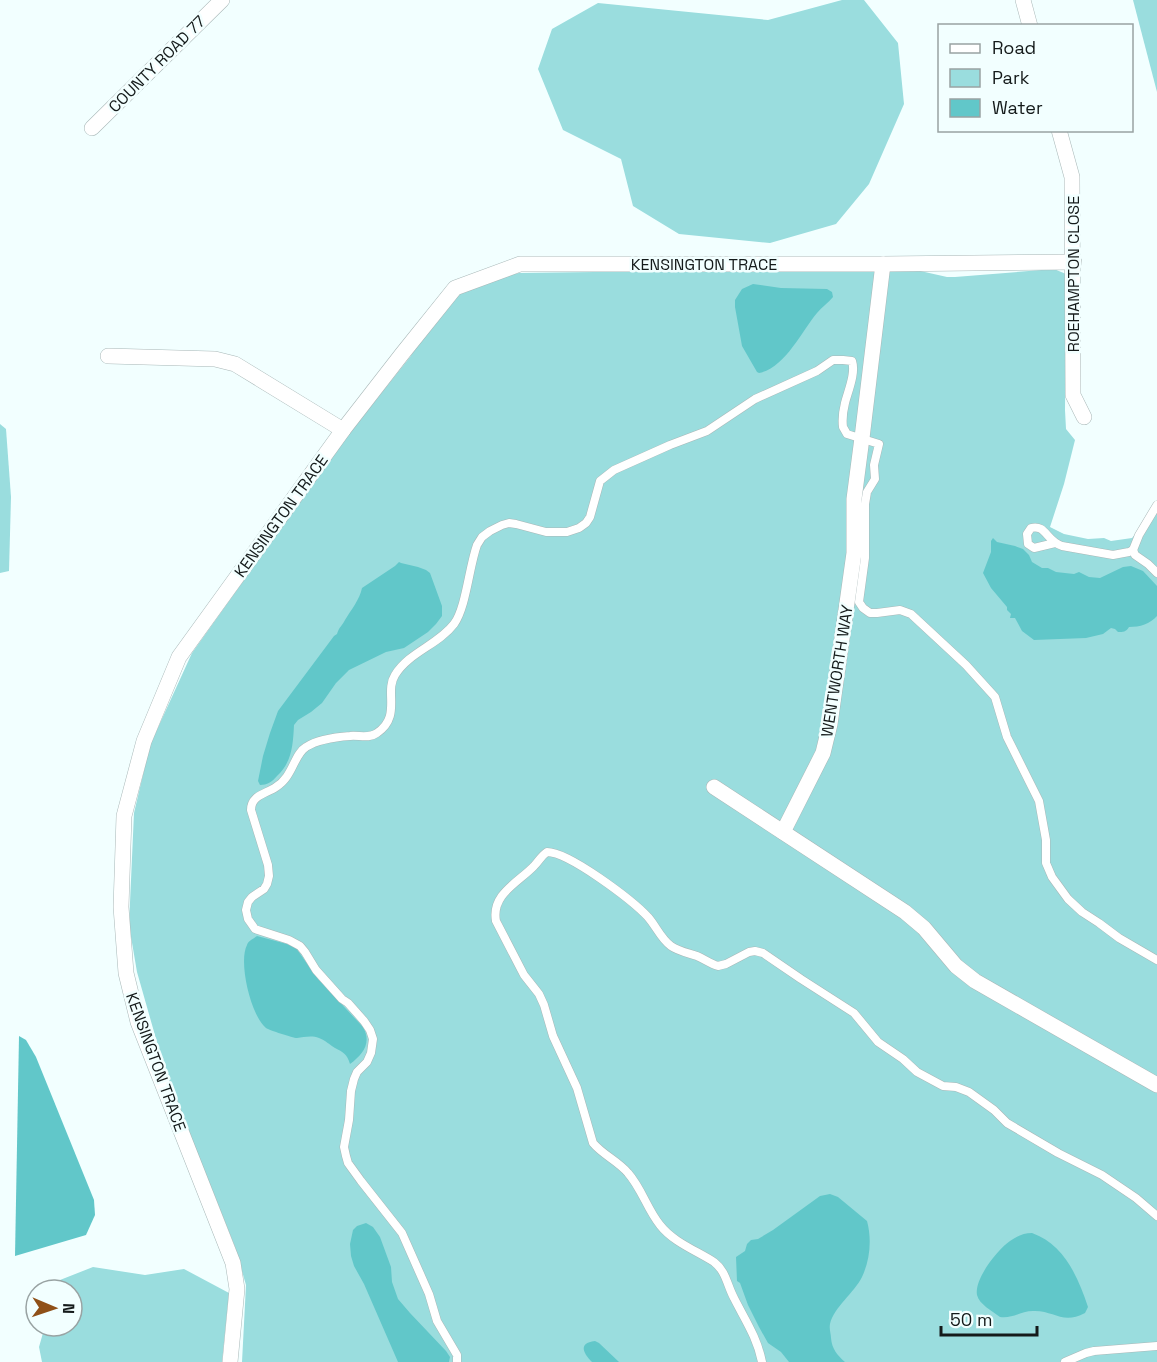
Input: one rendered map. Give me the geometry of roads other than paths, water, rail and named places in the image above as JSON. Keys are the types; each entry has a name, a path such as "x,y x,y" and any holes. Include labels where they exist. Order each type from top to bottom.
{"street":[{"name":"COUNTY ROAD 77","path":"92,128 222,0"},
{"path":"1023,0 1029,24"},
{"name":"ROEHAMPTON CLOSE","path":"1060,132 1072,177 1073,394 1084,417"},
{"name":"KENSINGTON TRACE","path":"230,1362 237,1289 233,1263 138,1022 126,973 121,907 124,816 144,741 179,657 343,430 456,288 520,264 1074,262"},
{"name":"WENTWORTH WAY","path":"783,832 823,753 830,724 854,553 854,499 883,264"},
{"path":"108,356 215,359 235,363 343,430"},
{"path":"714,787 905,912 924,928 956,966 975,981 1157,1084"}],"lane":[{"path":"457,1362 457,1355 435,1316 429,1294 402,1233 348,1163 346,1156 344,1147 351,1091 357,1072 367,1062 371,1053 373,1039 370,1030 316,970 300,946 255,929 248,919 246,910 252,897 264,889 269,876 251,804 284,780 305,747 346,736 371,736 383,728 391,712 394,675 406,662 447,632 456,622 477,546 482,537 490,531 509,523 546,532 579,528 586,524 590,517 600,481 614,470 707,431 755,399 817,371 828,363 837,359 852,361 844,405 843,427 847,434 879,444 874,465 874,479 867,492 865,504 864,558 859,597 862,608 873,613 900,610 914,616 966,665 995,697 1007,737 1039,801 1046,840 1046,863 1052,877 1068,899 1082,912 1119,938 1157,960"},
{"path":"1054,543 1081,551 1124,554 1133,550 1157,505"},
{"path":"1133,550 1135,555 1157,573"},
{"path":"762,1362 754,1334 735,1301 721,1268 666,1233 630,1174 593,1143 578,1088 553,1036 544,1005 526,980 496,921 496,912 503,893 534,867 547,852 560,854 614,888 646,914 664,940 674,948 718,966 749,952 763,953 854,1013 878,1042 903,1059 916,1072 943,1086 956,1087 969,1092 994,1110 1007,1123 1102,1175 1136,1198 1157,1216"},
{"path":"1065,1362 1094,1351 1157,1346"}],"water":[{"path":"753,284 781,288 827,289 832,292 833,297 817,313 785,357 768,370 759,373 742,346 735,307 735,300 742,289"},
{"path":"993,538 997,542 1023,549 1032,562 1056,572 1074,574 1079,572 1089,577 1100,578 1123,567 1131,566 1143,571 1157,586 1157,616 1148,623 1129,627 1123,632 1111,628 1103,634 1086,638 1034,640 1022,631 1015,618 1010,618 1011,614 1007,607 991,588 983,573 991,552"},
{"path":"399,562 430,573 442,606 442,616 428,632 404,648 386,652 349,670 336,683 322,703 294,725 292,746 286,765 271,781 260,785 258,781 263,756 278,711 337,634 362,588"},
{"path":"257,936 296,948 318,979 363,1027 367,1038 365,1048 350,1064 344,1054 321,1039 308,1036 291,1037 266,1028 261,1022 251,1001 244,963 248,944"},
{"path":"19,1036 26,1040 36,1057 94,1200 95,1215 86,1235 15,1256"},
{"path":"830,1194 838,1197 867,1221 870,1242 862,1277 830,1324 832,1345 845,1362 789,1362 781,1352 768,1343 759,1327 740,1283 737,1281 736,1257 745,1251 751,1240 758,1239 773,1230 820,1196"},
{"path":"366,1223 373,1227 380,1237 391,1267 392,1282 398,1299 446,1351 450,1357 449,1362 398,1362 351,1256 350,1244 353,1230"},
{"path":"1032,1233 1053,1245 1068,1263 1080,1284 1088,1307 1085,1313 1070,1318 1033,1311 1000,1317 978,1298 979,1281 993,1257 1013,1239"},
{"path":"595,1341 619,1362 592,1362 584,1346"}]}
